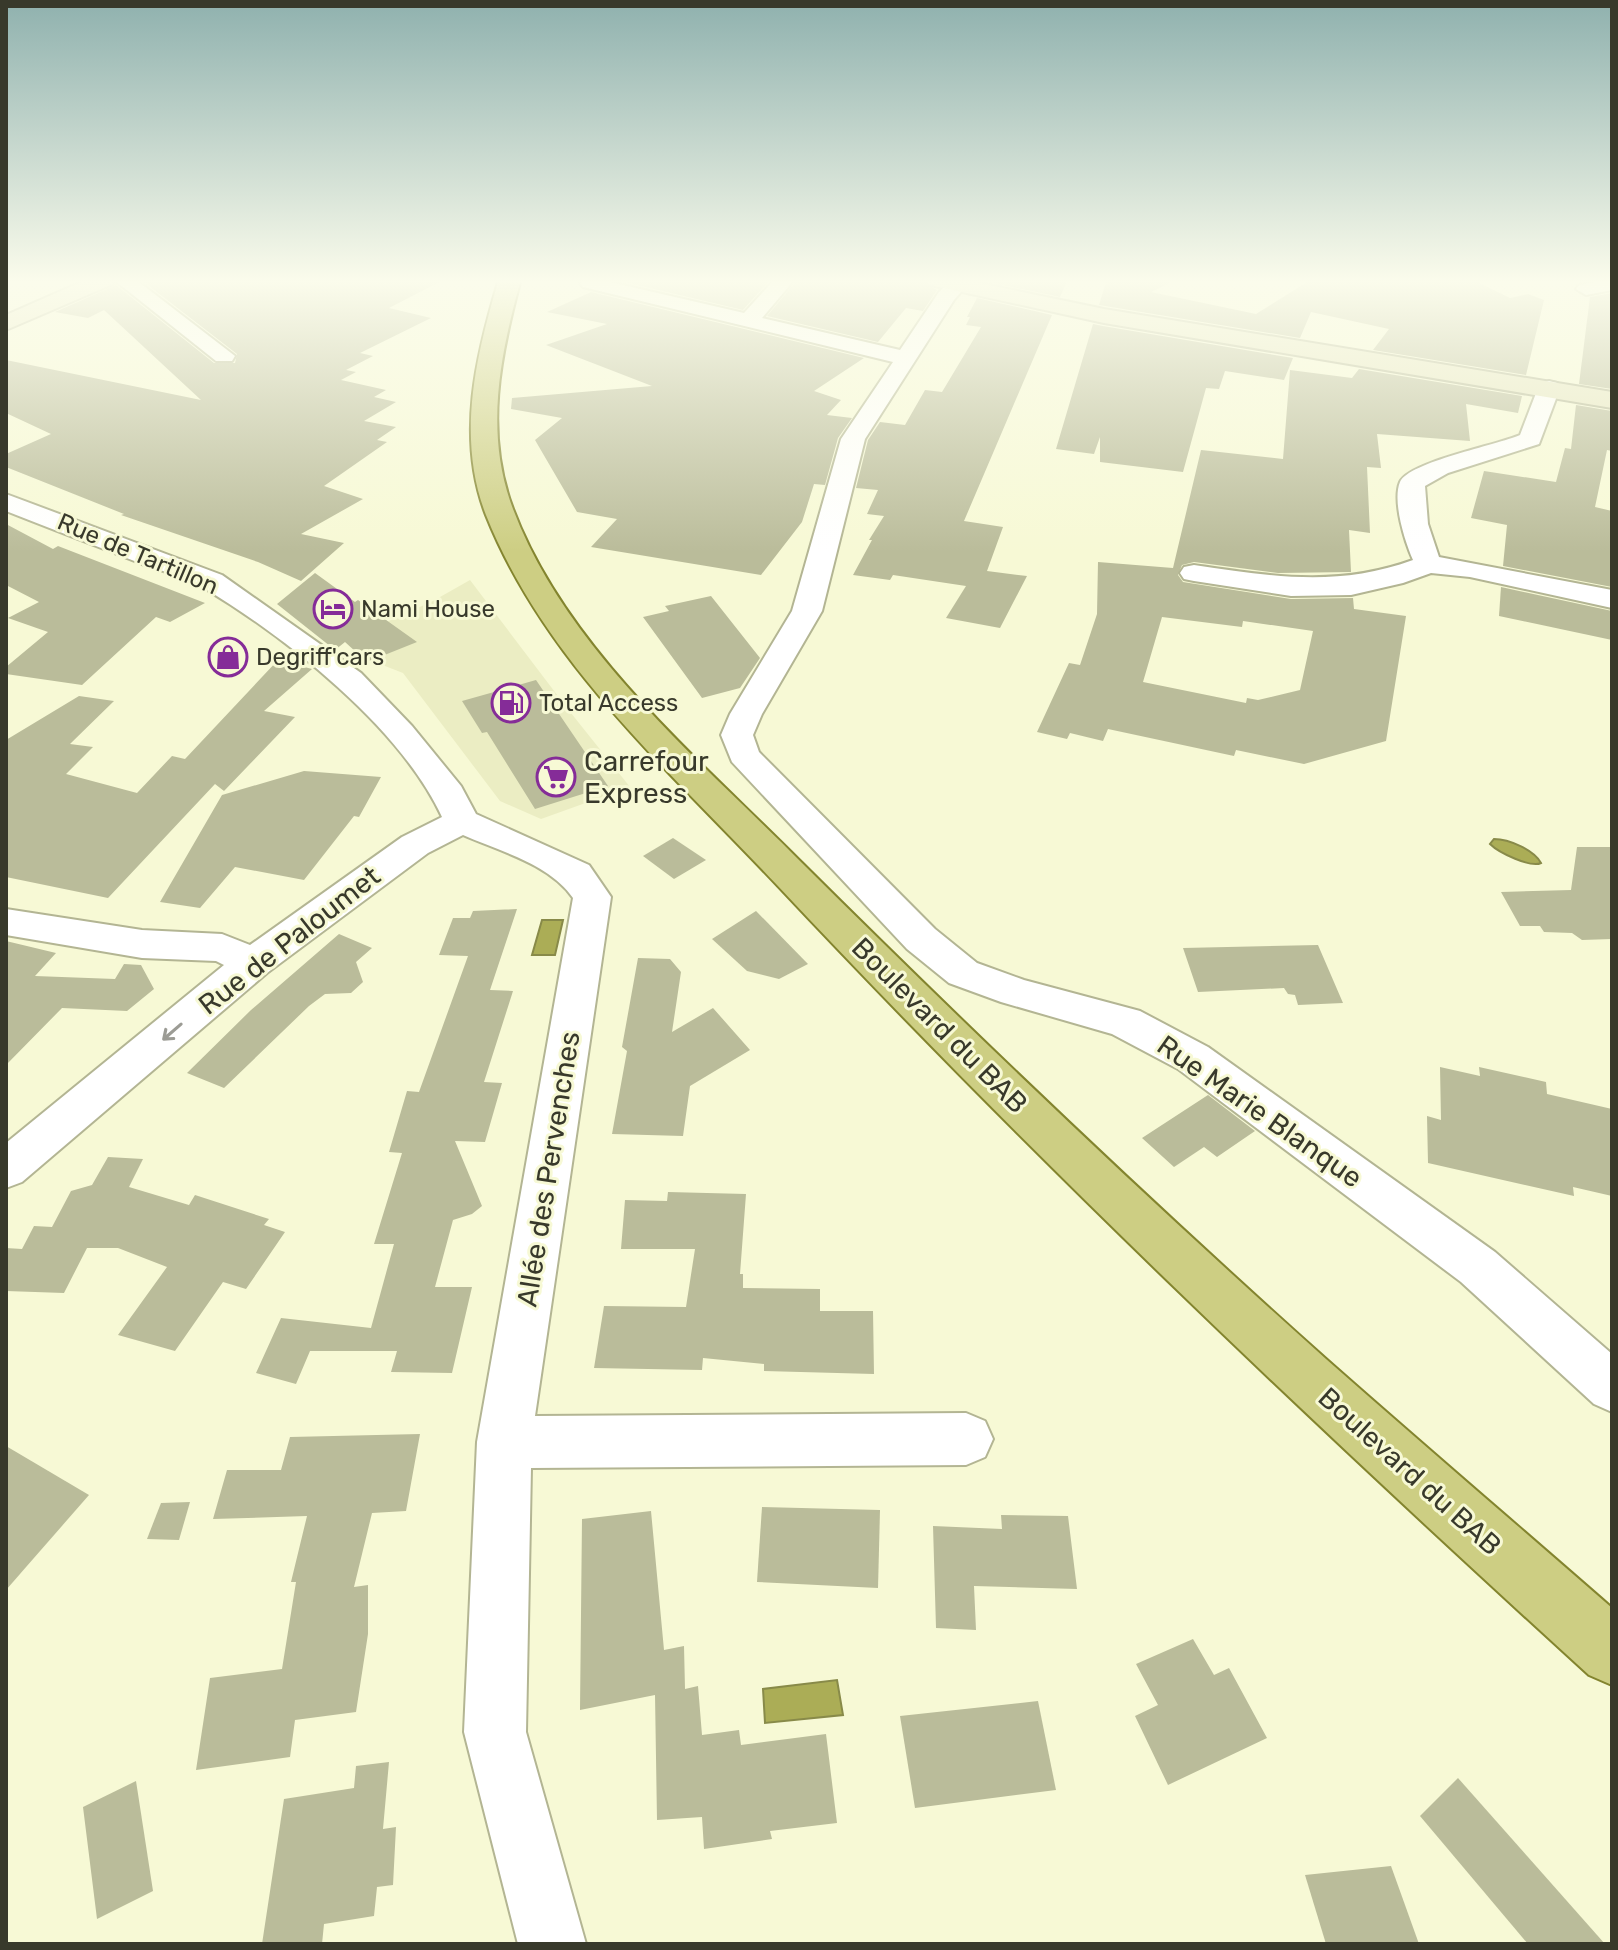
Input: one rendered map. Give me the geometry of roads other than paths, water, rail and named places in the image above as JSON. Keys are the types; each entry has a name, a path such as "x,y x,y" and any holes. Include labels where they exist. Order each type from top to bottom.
{"main road":[{"name":"Boulevard du BAB","path":"488,370 483,447 497,508 524,569 559,623 657,738 905,995 1264,1339 1612,1652"},
{"path":"1438,370 1612,400"}],"street":[{"name":"Rue Marie Blanque","path":"897,370 853,439 807,611 746,714 737,735 744,755 921,939 963,973 1015,992 1125,1022 1193,1058 1478,1267 1612,1387"},
{"path":"1428,564 1414,534 1412,483 1427,471 1514,447 1530,439 1549,388"},
{"name":"Rue de Tartillon","path":"6,502 212,581 296,639 350,680 390,722 449,794 462,821"},
{"path":"1194,573 1291,587 1351,586 1393,577 1428,564 1470,569 1612,599"},
{"name":"Allée des Pervenches","path":"462,821 576,874 592,897 504,1442 495,1732 552,1944"},
{"name":"Rue de Paloumet","path":"6,1169 253,963 415,845 462,821"},
{"path":"6,922 142,944 222,948 253,963"},
{"path":"504,1442 966,1439"}],"place":[{"name":"Nami House","path":"333,609"},
{"name":"Degriff'cars","path":"228,657"},
{"name":"Total Access","path":"511,703"},
{"name":"Carrefour Express","path":"556,777"}]}
